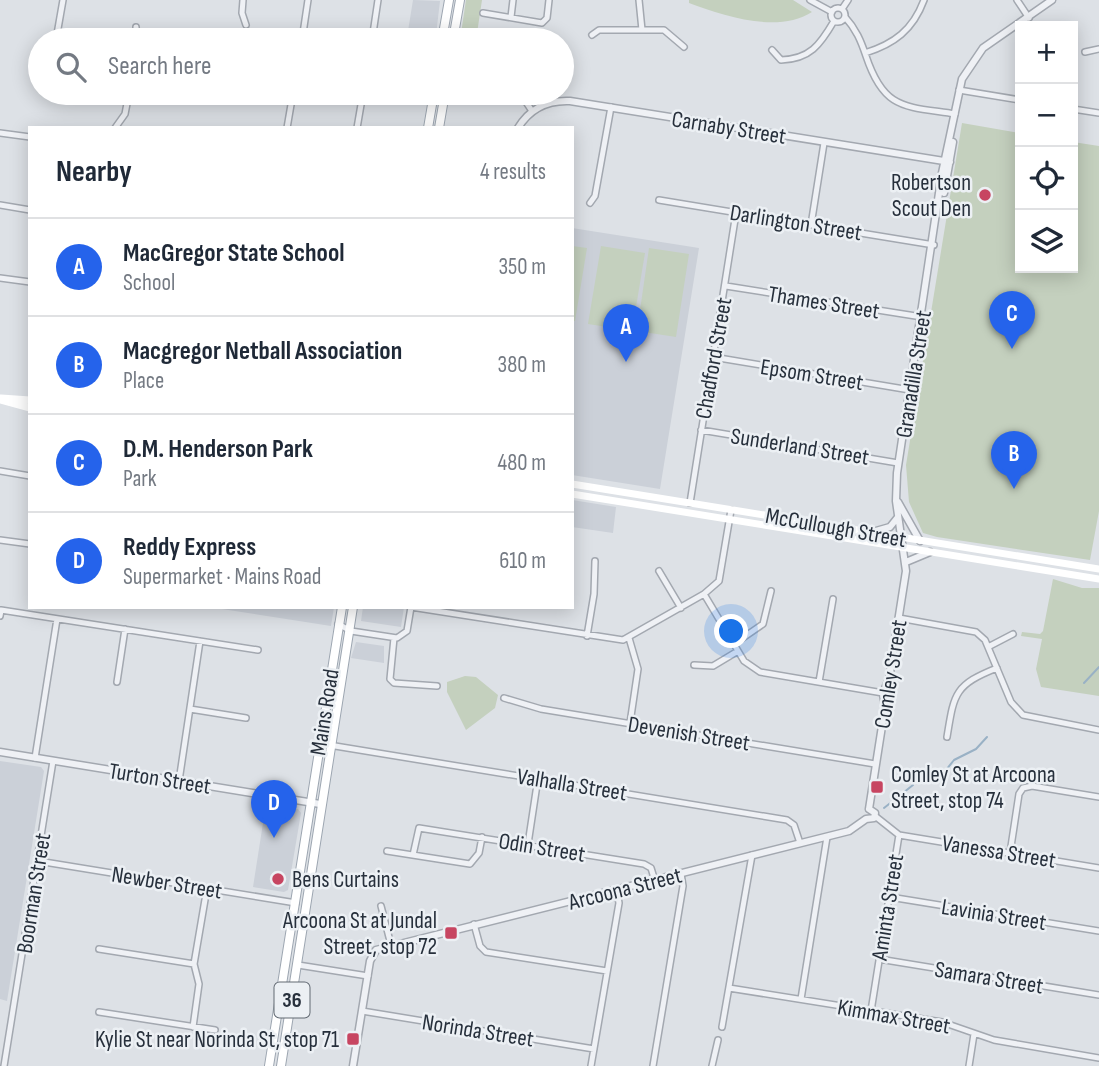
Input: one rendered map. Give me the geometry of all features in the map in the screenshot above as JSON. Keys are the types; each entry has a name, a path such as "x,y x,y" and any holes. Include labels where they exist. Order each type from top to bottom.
{"main road":[{"path":"444,28 449,0"},
{"path":"455,28 460,0"},
{"path":"428,126 431,105"},
{"path":"439,126 442,105"},
{"path":"0,399 28,400"},
{"path":"0,399 28,407"},
{"name":"McCullough Street","path":"574,484 903,543 920,541 1099,569"},
{"name":"McCullough Street","path":"574,494 867,533 931,552 1099,579"},
{"name":"Mains Road","path":"269,1066 342,609"},
{"name":"Mains Road","path":"281,1066 303,934 329,745 353,609"},
{"path":"292,933 303,934"}],"street":[{"path":"58,28 63,0"},
{"path":"243,0 242,13 246,25"},
{"path":"304,28 308,0"},
{"path":"374,28 378,0"},
{"path":"511,14 513,0"},
{"path":"482,13 511,14 520,19 545,23 549,0"},
{"path":"639,0 642,30"},
{"path":"810,0 832,12 842,9 848,0"},
{"path":"865,53 890,45 900,38 920,11 923,0"},
{"path":"1017,0 1029,18"},
{"name":"Granadilla Street","path":"903,543 896,501 898,463 959,90 964,75 978,53 1052,0"},
{"path":"842,9 860,38 876,83 897,103 955,117"},
{"path":"770,63 777,57 799,59 810,53 834,21 832,12"},
{"path":"834,21 845,17"},
{"path":"594,22 599,30"},
{"path":"592,35 599,30 664,30 684,47"},
{"path":"677,39 686,34"},
{"path":"1085,52 1099,49"},
{"path":"772,50 777,57"},
{"path":"959,90 1015,99"},
{"name":"Carnaby Street","path":"574,102 947,162"},
{"path":"116,126 125,114 127,105"},
{"path":"287,126 291,105"},
{"path":"357,126 361,105"},
{"path":"520,126 532,111 528,105"},
{"name":"Carnaby Street","path":"532,111 548,105"},
{"path":"590,203 595,196 611,107"},
{"path":"1078,109 1099,113"},
{"path":"0,132 28,137"},
{"path":"811,225 824,143"},
{"name":"Darlington Street","path":"659,200 934,245"},
{"path":"0,205 28,210"},
{"name":"Chadford Street","path":"690,503 736,213"},
{"path":"0,278 28,282"},
{"name":"Thames Street","path":"726,286 922,317"},
{"name":"Epsom Street","path":"713,358 910,390"},
{"name":"Sunderland Street","path":"701,430 898,463"},
{"path":"0,471 28,476"},
{"path":"896,501 906,513 920,541"},
{"path":"423,609 616,641 629,638 704,594 719,581 731,514"},
{"path":"867,533 890,527 899,515"},
{"path":"0,540 28,544"},
{"name":"Comley Street","path":"866,819 864,812 869,809 885,707 883,693 889,679 899,618 906,562 903,543"},
{"path":"906,562 931,552"},
{"path":"587,636 594,594 595,561"},
{"path":"659,571 681,608"},
{"path":"734,644 763,624 771,590"},
{"path":"704,594 744,661 760,672 883,693"},
{"path":"819,682 833,599"},
{"path":"338,624 349,630 394,638 405,633 411,609"},
{"path":"1,613 258,650"},
{"path":"899,618 976,632 988,647 1011,702 1023,715 1032,719 1099,730"},
{"path":"35,758 57,619"},
{"path":"117,682 125,629"},
{"path":"988,647 1013,634"},
{"path":"394,638 390,679 394,684 437,686"},
{"path":"629,638 638,669 630,723"},
{"path":"178,781 200,641"},
{"path":"694,665 713,666 738,651"},
{"path":"947,737 956,692 970,678 997,668"},
{"name":"Devenish Street","path":"504,698 541,709 875,764"},
{"path":"190,709 246,718"},
{"name":"Valhalla Street","path":"329,745 787,820 794,825 800,843"},
{"name":"Turton Street","path":"0,752 320,804"},
{"name":"Boorman Street","path":"5,1066 53,761"},
{"path":"528,844 538,778"},
{"path":"1010,853 1018,794 1023,788 1032,786 1099,797"},
{"path":"869,809 874,811 875,816"},
{"name":"Arcoona Street","path":"368,976 372,955 391,945 827,837 849,831 875,816"},
{"name":"Aminta Street","path":"871,1011 899,835 875,816"},
{"name":"Odin Street","path":"413,855 419,828 644,864 651,868 655,881"},
{"name":"Vanessa Street","path":"899,835 1099,867"},
{"path":"387,851 470,864 479,853 482,837"},
{"path":"801,999 827,837"},
{"path":"722,1027 752,855"},
{"name":"Newber Street","path":"38,861 296,903"},
{"path":"653,1066 683,886 681,874"},
{"path":"193,1027 200,984 194,964 206,888"},
{"path":"591,1066 619,902 617,891"},
{"name":"Lavinia Street","path":"890,897 1099,931"},
{"path":"381,906 391,945"},
{"path":"474,923 480,946 486,952 607,971"},
{"path":"99,949 194,964"},
{"name":"Samara Street","path":"879,959 1099,995"},
{"path":"298,965 368,976 353,1066"},
{"name":"Kimmax Street","path":"729,989 942,1022 974,1034 1099,1058"},
{"name":"Norinda Street","path":"362,1011 594,1049"},
{"path":"99,1012 215,1030"},
{"path":"969,1066 974,1034"},
{"path":"712,1066 718,1040"}],"shaded area":[{"path":"413,0 440,1 437,28 408,28"},
{"path":"574,228 699,248 660,489 574,475"},
{"path":"574,500 616,507 613,533 574,527"},
{"path":"222,609 334,609 331,626"},
{"path":"363,609 404,609 401,627 361,621"},
{"path":"356,642 384,646 384,663 351,658"},
{"path":"0,761 41,767 44,771 7,1001 0,999"},
{"path":"266,804 298,809 301,813 288,890 284,892 253,887"}],"green space":[{"path":"466,0 482,0 478,28 462,28"},
{"path":"689,0 793,0 812,12 783,22 751,21 718,13 689,3"},
{"path":"962,123 1015,132 1015,273 1078,273 1078,143 1099,146 1099,511 1090,560 923,533 909,502 906,465"},
{"path":"574,246 587,248 574,321"},
{"path":"601,246 645,253 632,331 588,324"},
{"path":"649,248 689,254 676,337 637,331"},
{"path":"1053,579 1082,588 1099,588 1099,696 1041,687 1036,669 1042,639 1021,636 1022,632 1040,634 1043,631"},
{"path":"465,676 476,677 498,695 495,708 466,730 447,692 447,682"}],"waterway":[{"path":"1084,683 1099,667"},
{"path":"919,782 926,778 938,780 954,760 976,749 987,737"},
{"path":"884,808 913,785"}],"place":[{"name":"Robertson Scout Den","path":"985,195"},
{"name":"D.M. Henderson Park","path":"1012,349"},
{"name":"MacGregor State School","path":"626,362"},
{"name":"Macgregor Netball Association","path":"1014,489"},
{"name":"Comley St at Arcoona Street, stop 74","path":"877,787"},
{"name":"Reddy Express","path":"274,838"},
{"name":"Bens Curtains","path":"278,879"},
{"name":"Arcoona St at Jundal Street, stop 72","path":"451,933"},
{"name":"Kylie St near Norinda St, stop 71","path":"353,1039"}]}
